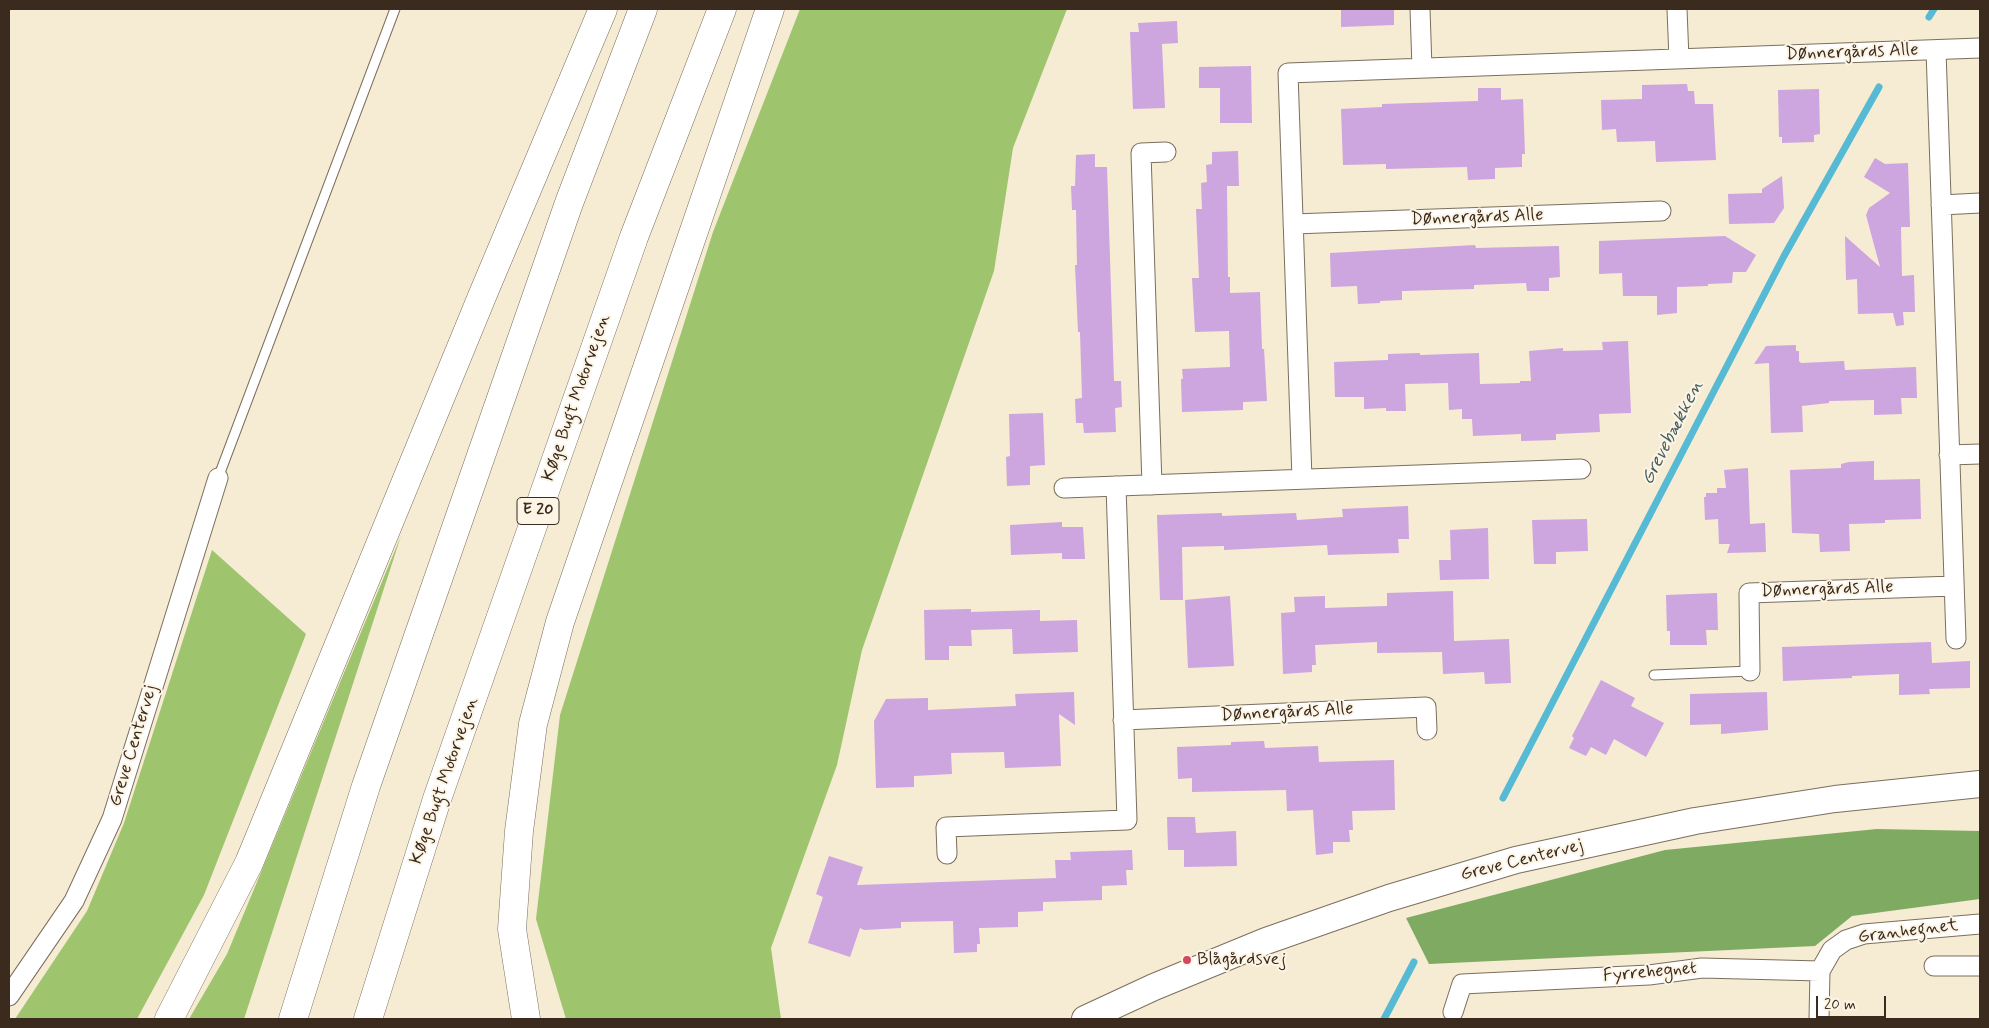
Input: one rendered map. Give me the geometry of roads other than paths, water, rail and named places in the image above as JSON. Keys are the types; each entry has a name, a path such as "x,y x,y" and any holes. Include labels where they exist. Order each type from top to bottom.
{"highway":[{"path":"169,1019 249,863 483,294 603,9"},
{"path":"293,1019 376,758 566,213 643,9"},
{"name":"Køge Bugt Motorvejen","path":"368,1019 437,800 634,237 722,9"},
{"path":"526,1019 512,928 519,831 533,724 560,622 770,9"}],"street":[{"path":"1420,9 1422,68"},
{"path":"1677,9 1679,59"},
{"name":"Dønnergårds Alle","path":"1302,479 1288,73 1980,48"},
{"name":"Dønnergårds Alle","path":"1936,50 1956,639"},
{"path":"1152,485 1141,153 1166,152"},
{"path":"1941,205 1980,203"},
{"name":"Dønnergårds Alle","path":"1293,224 1661,211"},
{"path":"1950,455 1980,454"},
{"path":"1064,488 1580,469"},
{"name":"Greve Centervej","path":"9,996 74,901 112,819 218,478"},
{"path":"947,854 946,826 1127,820 1116,486"},
{"name":"Dønnergårds Alle","path":"1750,671 1748,593 1954,586"},
{"name":"Dønnergårds Alle","path":"1123,720 1426,707 1427,730"},
{"name":"Greve Centervej","path":"1085,1019 1154,987 1266,941 1389,898 1516,860 1695,821 1835,799 1980,784"},
{"name":"Granhegnet","path":"1820,971 1832,950 1846,940 1864,934 1980,924"},
{"name":"Granhegnet","path":"1934,966 1980,966"},
{"name":"Fyrrehegnet","path":"1453,1012 1462,984 1649,975 1702,968 1820,971"},
{"path":"1818,1019 1820,971"}],"lane":[{"path":"218,478 395,9"},
{"path":"1654,675 1750,671"}],"waterway":[{"name":"Grevebækken","path":"1929,17 1934,9"},
{"name":"Grevebækken","path":"1503,798 1784,256 1879,87"},
{"name":"Grevebækken","path":"1384,1019 1414,962"}],"place":[{"name":"Blågårdsvej","path":"1187,960"}]}
